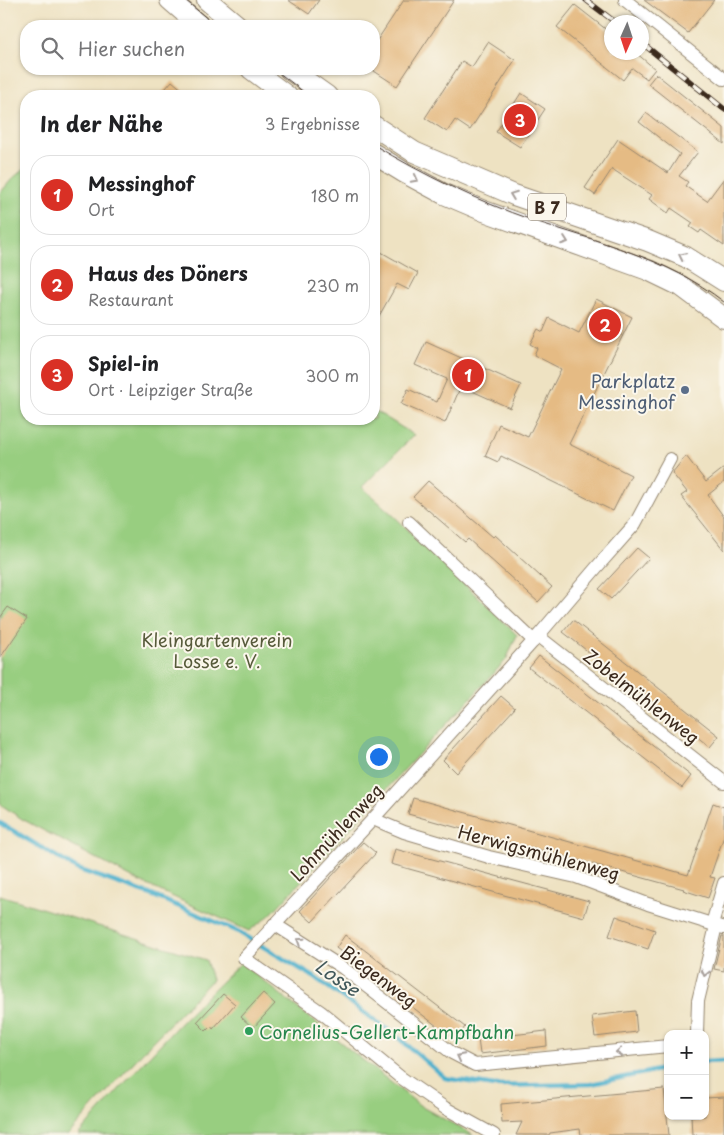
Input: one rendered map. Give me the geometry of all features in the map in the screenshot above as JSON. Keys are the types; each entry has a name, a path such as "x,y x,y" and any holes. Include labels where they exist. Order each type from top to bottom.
{"main road":[{"path":"170,0 193,20"},
{"path":"208,0 231,20"},
{"path":"259,75 279,90"},
{"path":"297,75 319,90"},
{"name":"B 7","path":"380,130 414,152 514,195 648,241 686,257 724,281"},
{"name":"B 7","path":"380,158 405,174 468,204 648,270 681,286 724,318"}],"street":[{"path":"624,0 724,79"},
{"name":"Lohmühlenweg","path":"494,1135 445,1108 400,1077 321,1012 246,955 373,819 536,638 635,524 670,459"},
{"path":"409,522 536,638"},
{"name":"Zobelmühlenweg","path":"536,638 724,782"},
{"name":"Herwigsmühlenweg","path":"373,819 404,832 489,857 576,877 648,904 717,926"},
{"path":"696,1030 698,1001 717,926 724,883"},
{"name":"Biegenweg","path":"272,927 343,968 452,1053 475,1065 664,1047"}],"green space":[{"name":"Kleingartenverein Losse e. V.","path":"20,172 20,425 380,425 380,414 414,435 362,487 517,635 506,660 270,915 249,931 138,881 22,819 0,804 0,193"},
{"path":"0,895 206,960 212,980 151,1043 68,1135 0,1135"},
{"name":"Cornelius-Gellert-Kampfbahn","path":"241,963 422,1107 473,1135 78,1135 178,1026"}],"building":[{"path":"288,0 319,0 309,14"},
{"path":"404,0 454,0 397,86 380,75 380,36"},
{"path":"644,0 714,0 688,33"},
{"path":"575,5 604,28 604,60 644,60 655,69 647,79 632,68 623,80 557,27"},
{"path":"488,42 515,60 470,130 455,120 447,132 425,118 462,61 472,67"},
{"path":"656,74 724,128 724,144 648,84"},
{"path":"172,81 183,90 164,90"},
{"path":"521,93 545,109 520,147 496,132"},
{"path":"646,113 698,152 679,176 688,182 685,186 707,201 724,178 724,246 701,230 699,233 690,227 693,223 671,208 668,213 649,199 652,195 612,169 595,195 585,188 618,139 668,173 680,154 639,122"},
{"path":"380,251 418,273 409,290 397,284 380,314"},
{"path":"596,299 632,317 569,444 631,475 613,511 501,456 498,462 485,456 499,424 528,437 561,369 534,355 537,348 530,344 538,329 543,332 549,318 579,333"},
{"path":"426,342 521,385 510,408 461,386 445,423 401,404 408,389 437,402 447,379 415,365"},
{"path":"686,456 706,482 724,468 724,482 708,495 724,517 724,550 681,496 687,492 672,473"},
{"path":"428,481 493,537 495,535 552,587 538,602 468,539 465,542 413,497"},
{"path":"637,548 649,558 611,599 599,589"},
{"path":"8,607 27,619 0,658 0,618"},
{"path":"573,620 719,736 710,747 563,632"},
{"path":"539,656 691,776 682,788 529,668"},
{"path":"501,696 515,708 456,773 443,760"},
{"path":"413,798 688,875 713,803 724,807 724,836 710,877 715,878 708,898 684,889 408,814"},
{"path":"363,842 376,853 312,922 300,911"},
{"path":"395,849 589,901 584,917 391,864"},
{"path":"616,916 655,930 648,949 609,936"},
{"path":"345,935 465,1027 455,1040 336,948"},
{"path":"722,936 724,936 724,971 714,969"},
{"path":"263,993 275,1004 253,1028 241,1017"},
{"path":"223,994 235,1004 213,1029 211,1026 206,1031 197,1022"},
{"path":"635,1011 637,1032 595,1037 592,1016"},
{"path":"546,1031 547,1046 480,1054 478,1039"},
{"path":"664,1089 664,1120 667,1120 669,1135 581,1135 580,1129 550,1133 549,1135 516,1135 522,1122 502,1123 501,1104"},
{"path":"724,1097 724,1135 692,1135 691,1120 709,1120 709,1098"}],"waterway":[{"name":"Losse","path":"0,823 77,869 149,894 237,931 314,977 394,1034 445,1078 494,1086 591,1084 664,1069"},
{"name":"Losse","path":"709,1062 724,1061"}],"tram line":[{"path":"185,0 209,20"},
{"path":"282,75 301,90"},
{"path":"380,148 431,177 471,196 532,220 607,244 656,263 680,274 724,302"}],"railway":[{"path":"586,0 606,15"},
{"path":"649,49 724,109"}],"place":[{"name":"Spiel-in","path":"520,120"},
{"name":"Haus des Döners","path":"605,325"},
{"name":"Messinghof","path":"468,375"},
{"name":"Parkplatz Messinghof","path":"685,390"},
{"name":"Cornelius-Gellert-Kampfbahn","path":"249,1031"}]}
